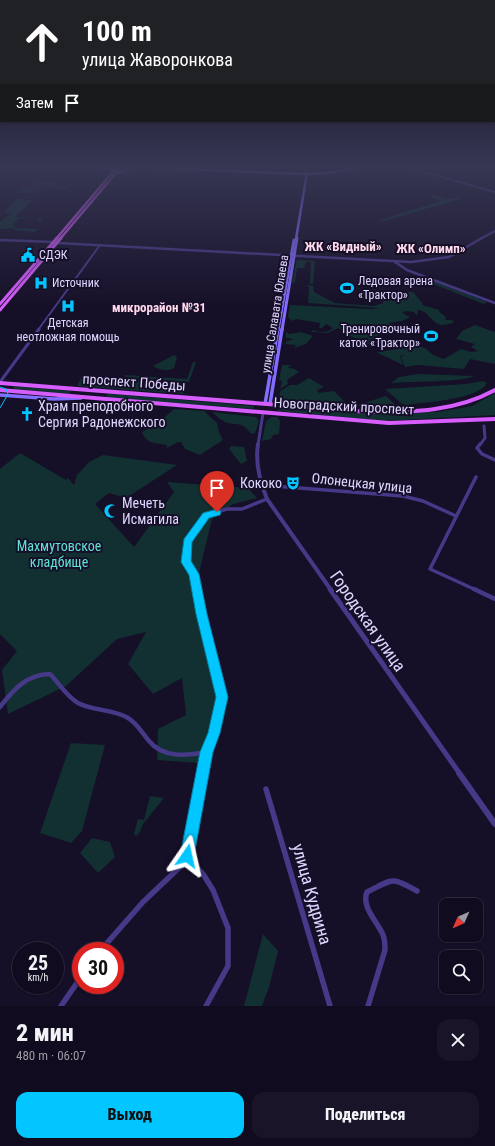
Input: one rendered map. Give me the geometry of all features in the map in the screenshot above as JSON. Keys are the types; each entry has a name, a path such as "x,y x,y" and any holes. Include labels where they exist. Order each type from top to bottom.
{"main road":[{"path":"0,304 77,214"},
{"path":"0,310 82,214"},
{"name":"улица Салавата Юлаева","path":"266,408 300,214"},
{"path":"53,242 58,243"},
{"path":"3,300 8,300"},
{"name":"проспект Победы","path":"0,382 106,391 266,408"},
{"name":"проспект Победы","path":"0,390 81,398 266,408"},
{"name":"Новоградский проспект","path":"266,408 400,412 454,406 484,397 495,390"},
{"path":"102,399 106,391"},
{"path":"0,395 54,399 81,398"},
{"name":"Новоградский проспект","path":"266,408 389,423 495,419"}],"street":[{"path":"58,243 399,262 432,260 449,257 495,231"},
{"path":"0,240 53,242"},
{"path":"0,382 100,245"},
{"path":"395,262 402,268 495,303"},
{"path":"399,262 416,273"},
{"name":"Городская улица","path":"266,408 257,443 256,455 261,485 267,499 495,824"},
{"path":"484,426 485,438 477,448 482,454 495,460"},
{"path":"476,477 430,569 495,599"},
{"name":"Олонецкая улица","path":"261,485 403,496 423,501 456,516"},
{"path":"108,942 143,902 181,866 187,856 206,752 214,733 222,697 201,614 194,574 186,562 188,542 206,516 228,509 242,508 267,499"},
{"path":"0,707 12,690 21,684 35,676 50,674 68,696 77,702 129,718 140,728 151,743 162,750 173,755 190,756 206,752"},
{"name":"улица Кудрина","path":"266,789 330,1006"},
{"path":"187,856 203,874 213,890 228,928 228,966 206,1006"},
{"path":"368,1006 385,950 385,943 383,935 366,904 365,897 367,892 392,880 399,881 417,891"},
{"path":"61,1006 72,990"}],"green space":[{"path":"11,214 18,214 15,217 43,218 39,222 36,222 39,218 20,218 13,224 15,226 14,228 0,229 0,222"},
{"path":"399,214 409,214 381,222 379,220"},
{"path":"15,228 37,229 35,232 14,230"},
{"path":"297,260 315,261 313,284 307,283 310,283 311,262 306,262 304,268 297,268 295,282 297,282 292,283"},
{"path":"428,279 487,302 484,304 423,280"},
{"path":"307,286 313,286 314,292 335,303 374,306 383,303 384,291 413,292 423,304 422,305 439,310 439,312 445,316 446,320 449,319 455,322 442,325 435,322 425,312 418,310 417,316 414,312 406,311 402,313 410,317 402,321 388,323 393,325 399,331 388,331 383,328 377,336 384,342 384,348 372,346 346,334 357,329 349,325 340,324 351,330 347,332 338,328 328,333 312,332 312,330 325,332 333,328 326,324 322,328 319,328 320,323 296,319 291,321 288,316 290,305 372,309 379,308 308,303 309,287"},
{"path":"475,325 495,332 495,364 470,359 464,369 418,365 405,367 401,357 405,355 400,356 403,365 378,353 417,346 425,348 433,355 444,359 461,349 471,352 478,351 471,347 475,344 456,339 462,331"},
{"path":"286,332 289,334 301,332 313,336 306,344 294,348 296,345 286,344 286,341 292,340 291,338 286,338"},
{"path":"174,355 177,357 174,368 164,370 153,366"},
{"path":"193,362 196,362 189,382 125,377 125,375 187,379"},
{"path":"282,365 292,365 288,367 299,372 287,380 288,384 280,389 282,381 279,380"},
{"path":"417,374 474,376 458,380 391,383 399,377"},
{"path":"82,376 187,384 183,394 77,386"},
{"path":"309,378 324,387 317,390 319,393 334,391 349,406 279,402 280,391 290,385 297,385"},
{"path":"483,381 487,383 482,389 462,397 406,405 402,404 385,389 466,384"},
{"path":"14,386 71,391 69,394 12,390"},
{"path":"495,393 495,415 384,421 278,411 279,406 358,413 438,412 472,406"},
{"path":"108,394 254,406 253,409 108,398 106,396"},
{"path":"386,396 396,405 358,405"},
{"path":"174,409 204,411 217,423 223,440 200,455 185,449 181,442 167,448 167,445 152,442 146,439 142,432 158,423"},
{"path":"212,412 256,417 259,421 255,433 251,434 245,427 240,425 225,422"},
{"path":"272,417 277,417 280,421 279,434 273,435 271,439 262,441 266,421"},
{"path":"231,446 244,447 247,461 241,464 229,449"},
{"name":"Махмутовское кладбище","path":"20,453 66,480 68,478 74,485 77,475 89,462 103,455 177,465 126,498 109,493 95,504 134,547 174,492 167,482 248,488 257,498 233,504 212,519 193,598 222,703 198,763 157,760 158,729 186,715 182,678 153,694 128,664 146,632 117,639 66,686 8,714 2,670 17,651 0,634 0,469"},
{"path":"71,743 105,745 82,831 71,843 40,833"},
{"path":"150,796 164,798 143,824 140,832 136,836 134,834 138,819 144,820"},
{"path":"92,838 110,842 115,857 98,873 80,853"},
{"path":"263,934 278,951 269,987 262,1006 244,1006"}],"tram line":[{"path":"0,387 6,389 8,394 0,408"}],"place":[{"name":"СДЭК","path":"28,255"},
{"name":"Источник","path":"41,283"},
{"name":"Ледовая арена «Трактор»","path":"347,288"},
{"name":"Детская неотложная помощь","path":"68,306"},
{"name":"Тренировочный каток «Трактор»","path":"431,336"},
{"name":"Храм преподобного Сергия Радонежского","path":"27,414"},
{"name":"Кококо","path":"293,483"},
{"name":"Мечеть Исмагила","path":"111,511"}],"district":[{"name":"ЖК «Видный»","path":"343,246"},
{"name":"ЖК «Олимп»","path":"431,248"},
{"name":"микрорайон №31","path":"159,307"}],"route":[{"path":"187,856 206,752 214,733 222,697 201,614 194,574 186,562 188,542 206,516 217,512"}]}
